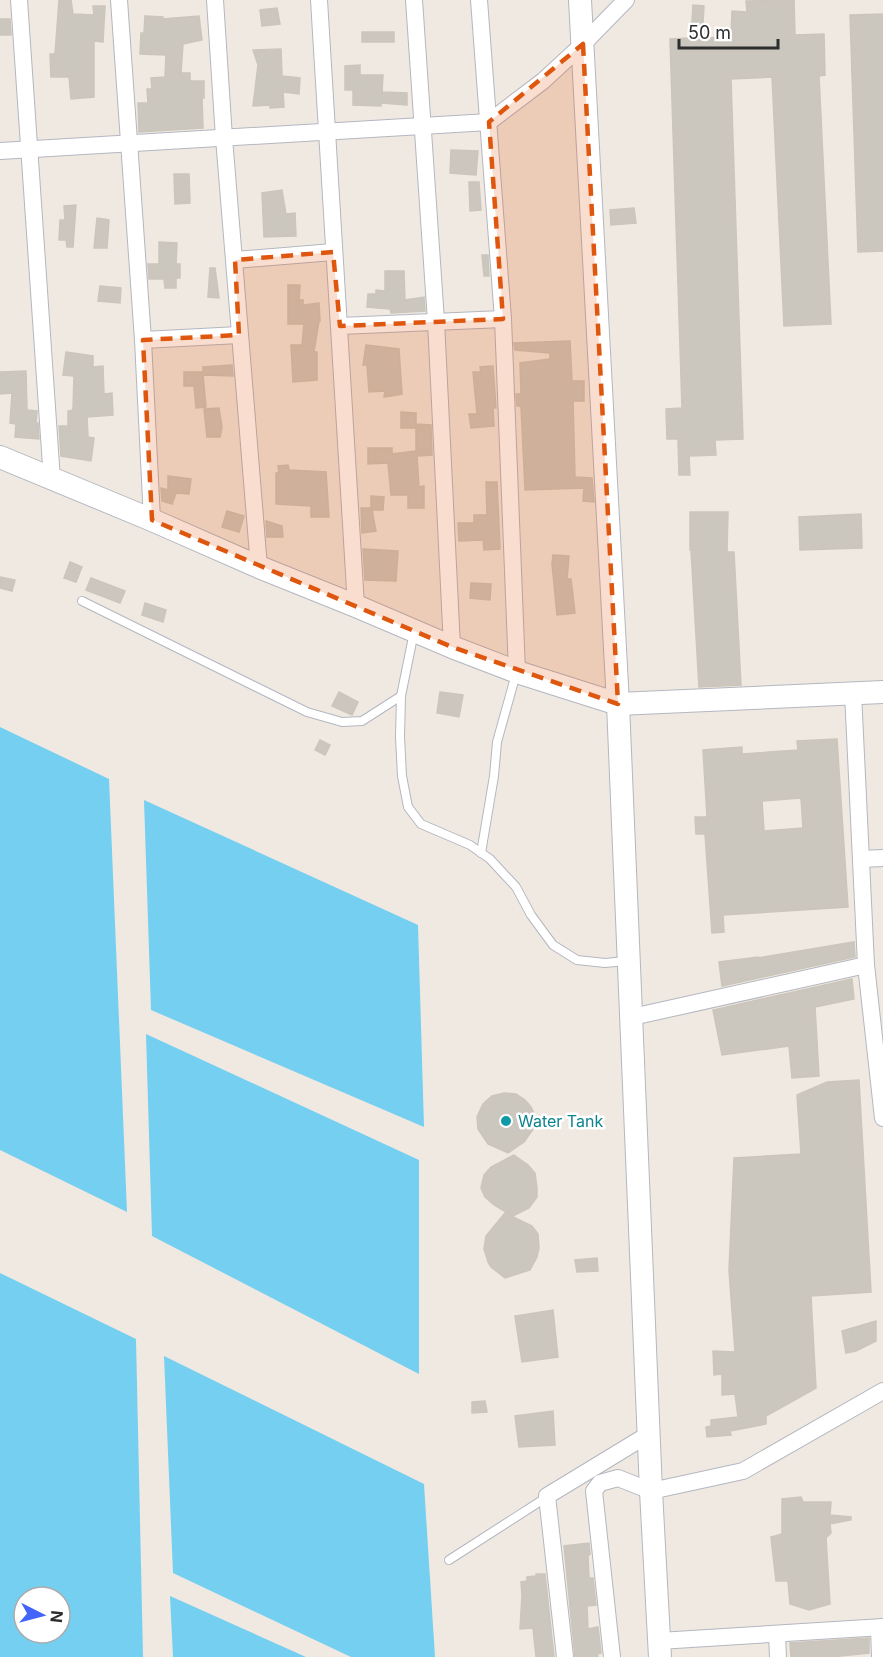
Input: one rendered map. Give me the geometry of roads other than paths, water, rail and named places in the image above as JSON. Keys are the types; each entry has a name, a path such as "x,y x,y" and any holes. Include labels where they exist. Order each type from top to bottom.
{"street":[{"path":"19,0 52,480"},
{"path":"119,0 143,340 152,520"},
{"path":"216,0 224,138 259,567"},
{"path":"319,0 356,606"},
{"path":"414,0 436,321 452,647"},
{"path":"479,0 503,319 517,672"},
{"path":"580,0 618,704 651,1491 660,1649 777,1634 881,1628 880,1657"},
{"path":"0,151 489,122 543,81 626,0"},
{"path":"235,260 333,252"},
{"path":"340,326 503,319"},
{"path":"143,340 239,335"},
{"path":"0,457 452,647 517,672 618,704 883,692"},
{"path":"853,693 866,964 883,1118"},
{"path":"861,859 883,858"},
{"path":"632,1017 866,964"},
{"path":"612,1657 594,1491 600,1483 618,1478 651,1491 743,1471 883,1391"},
{"path":"565,1657 548,1496 649,1434"},
{"path":"777,1634 778,1657"}],"lane":[{"path":"82,601 307,712 342,722 362,721 401,696"},
{"path":"415,631 401,696 401,766 408,807 421,824 470,845 490,860 516,887 531,915 553,945 577,960 605,963 630,960"},
{"path":"481,853 494,776 497,742 517,672"},
{"path":"449,1560 548,1496"}],"water":[{"path":"0,727 109,779 127,1212 0,1150"},
{"path":"144,800 418,925 424,1127 151,1010"},
{"path":"146,1034 419,1160 419,1374 152,1236"},
{"path":"0,1273 136,1339 143,1657 0,1657"},
{"path":"164,1356 424,1484 435,1657 351,1657 173,1573"},
{"path":"170,1596 306,1657 173,1657"}],"place":[{"name":"Water Tank","path":"506,1121"}]}
